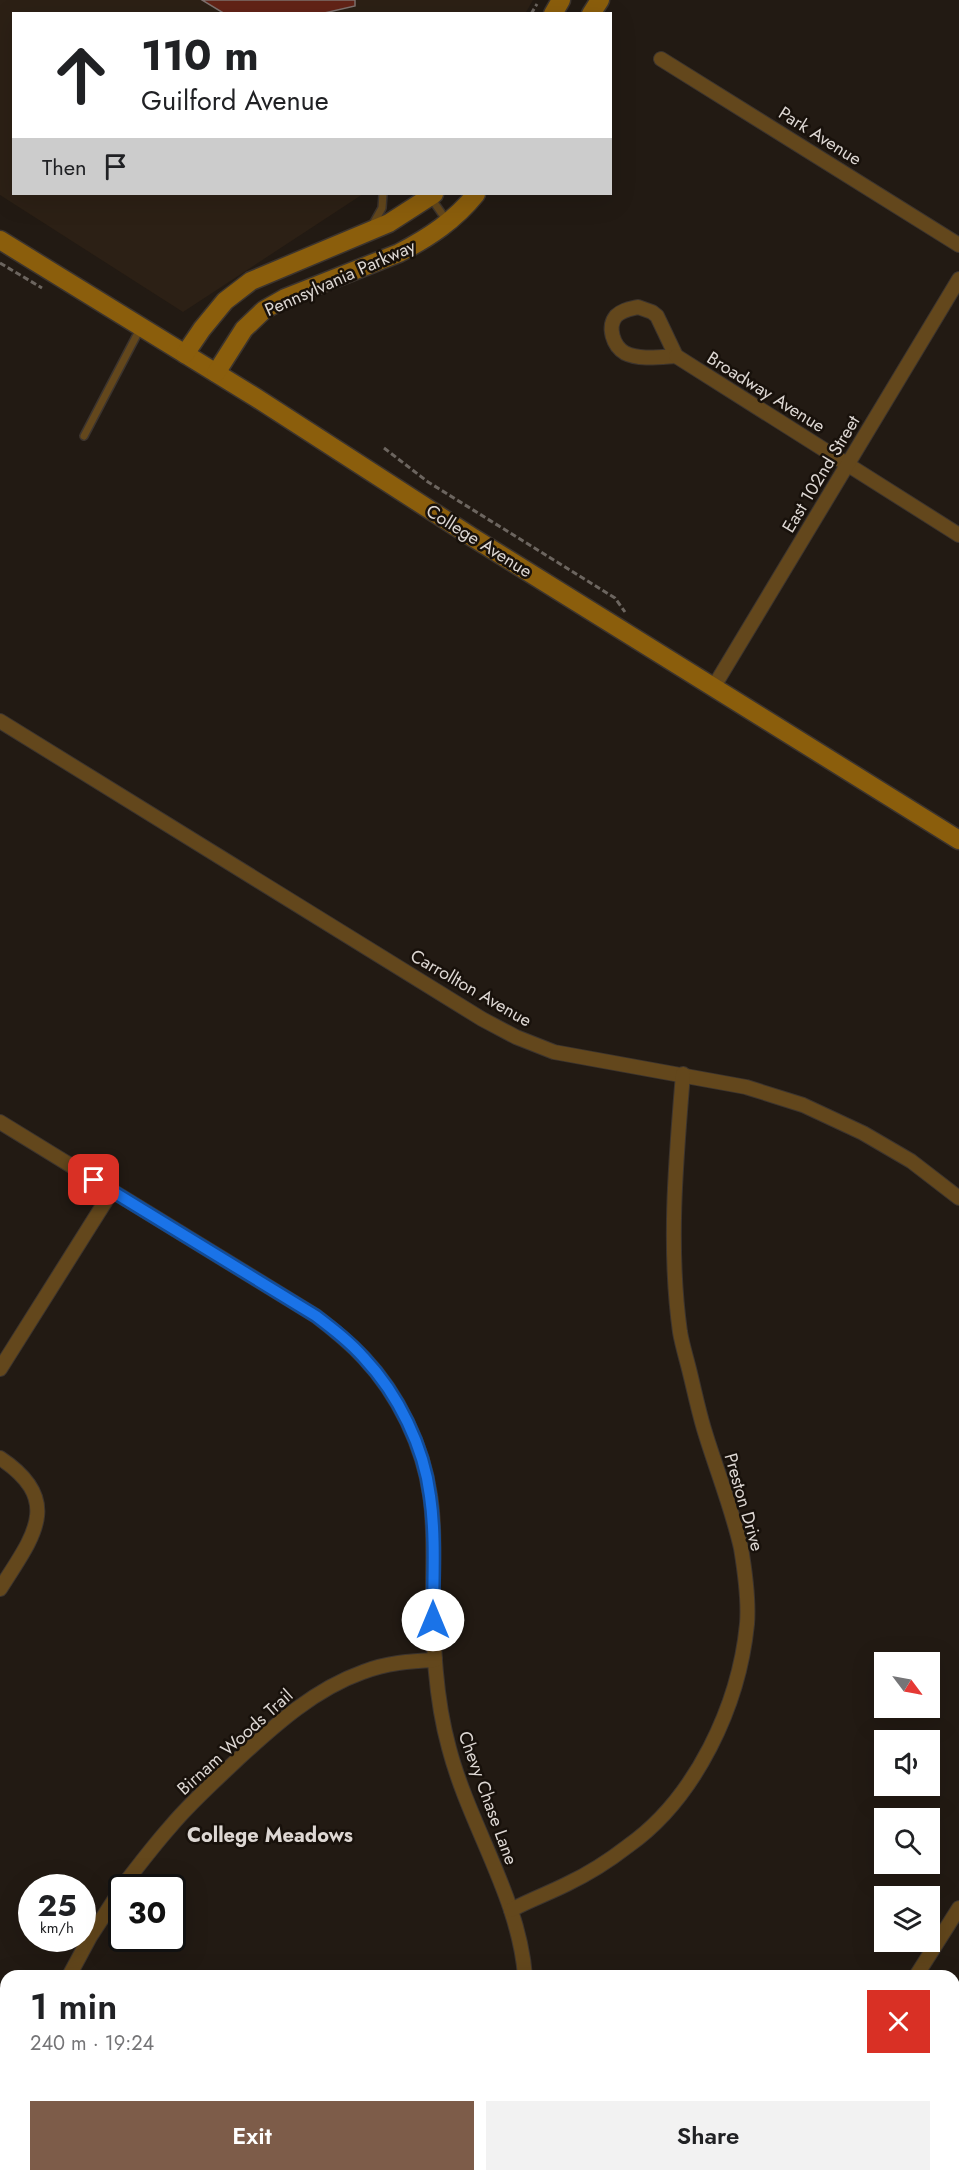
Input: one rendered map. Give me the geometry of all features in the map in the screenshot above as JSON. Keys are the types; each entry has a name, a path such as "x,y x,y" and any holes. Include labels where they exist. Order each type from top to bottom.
{"main road":[{"name":"Pennsylvania Parkway","path":"185,354 225,301 251,281 402,216 430,195"},
{"name":"Pennsylvania Parkway","path":"216,373 244,329 264,310 285,298 417,244 448,223 475,195"},
{"name":"College Avenue","path":"0,240 216,373 713,688 959,840"}],"street":[{"name":"Park Avenue","path":"662,59 959,245"},
{"name":"East 102nd Street","path":"713,688 959,279"},
{"path":"638,308 652,312 662,322 676,356 634,356 625,353 613,340 612,326 616,317 630,309 638,308"},
{"name":"Broadway Avenue","path":"676,356 959,535"},
{"name":"Carrollton Avenue","path":"0,721 472,1013 516,1037 554,1052 746,1087 803,1105 863,1133 911,1161 959,1198"},
{"name":"Preston Drive","path":"511,1910 539,1895 569,1884 629,1846 669,1809 689,1783 712,1742 729,1704 741,1661 747,1622 741,1549 703,1427 680,1334 676,1298 673,1240 683,1074"},
{"name":"Chevy Chase Lane","path":"0,1122 316,1316 365,1358 393,1398 406,1422 426,1474 433,1523 435,1660 438,1698 449,1749 471,1815 520,1936 524,1970"},
{"path":"0,1369 112,1191"},
{"path":"0,1458 24,1476 38,1503 36,1527 0,1589"},
{"name":"Birnam Woods Trail","path":"132,1874 171,1825 192,1803 264,1735 301,1706 335,1685 379,1666 435,1660"},
{"path":"920,1970 959,1908"},
{"name":"Birnam Woods Trail","path":"72,1970 108,1909"}],"lane":[{"path":"369,231 382,208 383,195"},
{"path":"430,195 448,223"},
{"path":"84,436 141,327"}],"shaded area":[{"path":"0,0 533,0 526,12 12,12 12,195 361,195 183,312 0,195"}],"building":[{"path":"202,0 355,0 355,6 329,12 222,12"}],"district":[{"name":"College Meadows","path":"270,1835"}],"route":[{"path":"94,1180 316,1316 365,1358 393,1398 406,1422 417,1445 426,1474 433,1523 433,1620"}]}
